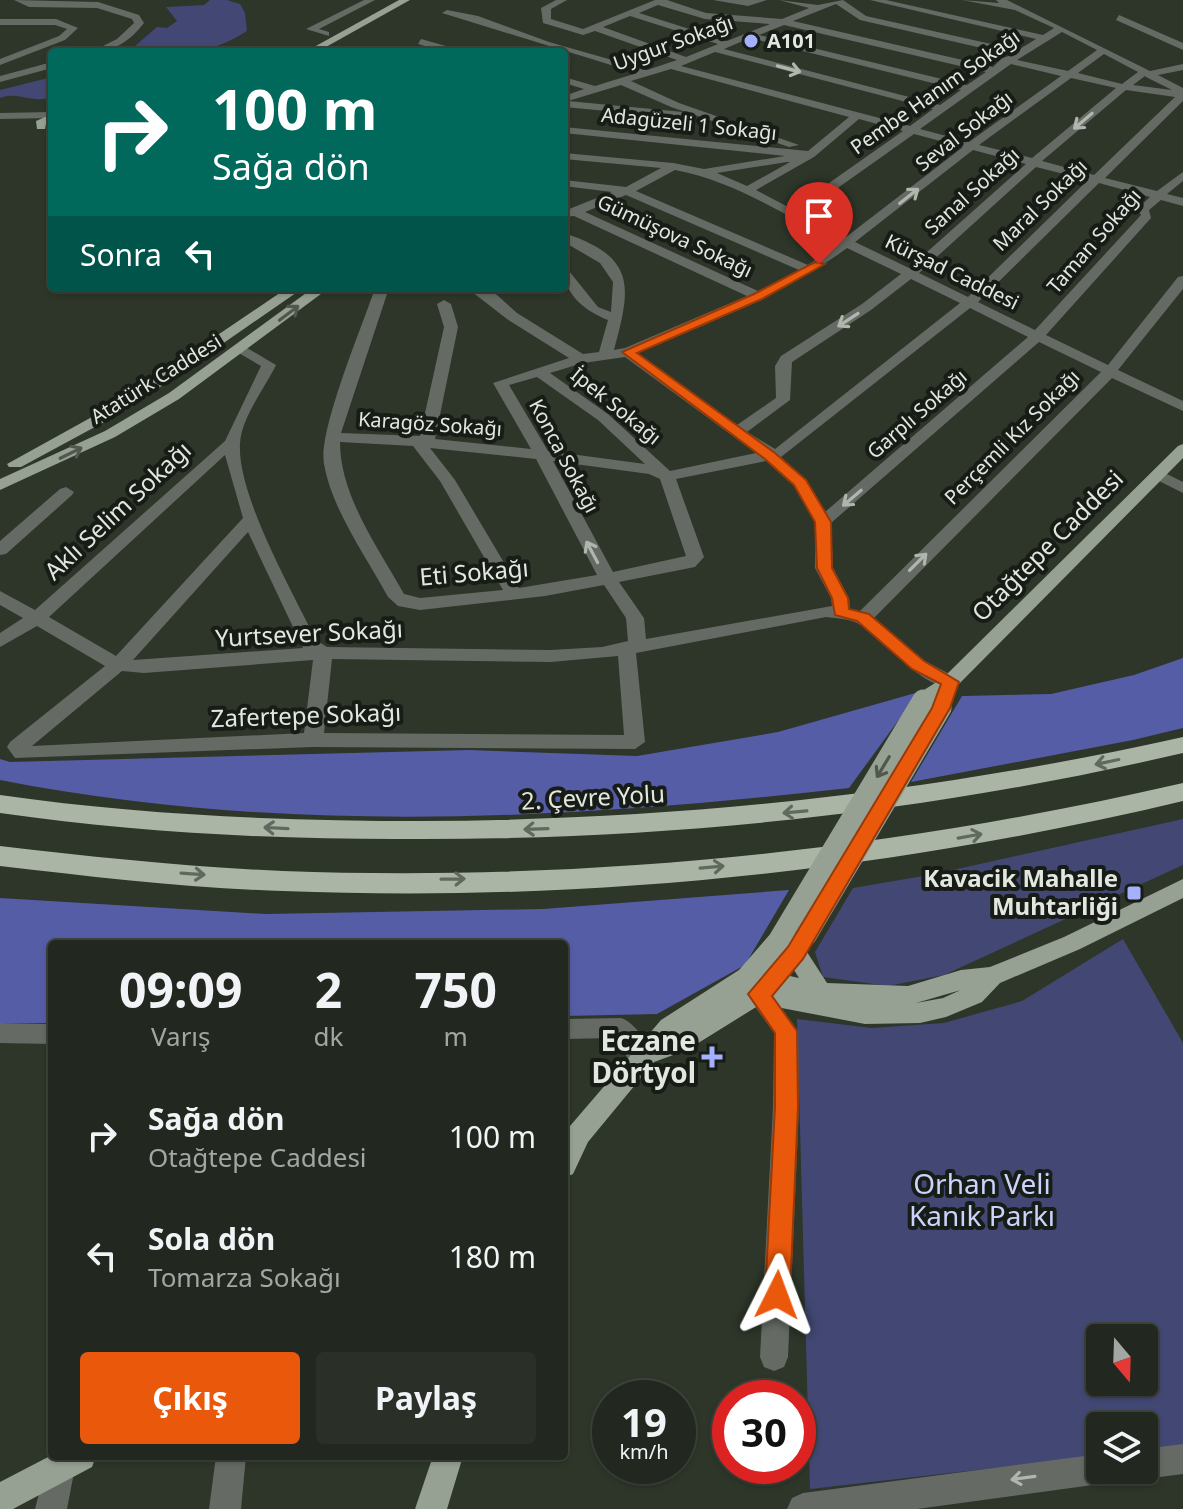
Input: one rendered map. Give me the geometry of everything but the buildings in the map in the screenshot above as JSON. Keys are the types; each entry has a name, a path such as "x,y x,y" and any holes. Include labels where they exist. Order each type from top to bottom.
{"highway":[{"name":"2. Çevre Yolu","path":"0,804 154,821 320,830 578,828 721,819 924,797 1183,745"},
{"path":"0,866 115,869 323,882 663,871 806,858 937,841 1062,820 1183,792"},
{"path":"0,856 115,869"}],"main road":[{"path":"303,48 371,4 389,0"},
{"path":"317,48 406,0"},
{"path":"0,470 93,424 152,389 290,292"},
{"name":"Atatürk Caddesi","path":"0,485 110,434 174,396 317,292"},
{"name":"Otağtepe Caddesi","path":"950,682 1183,449"},
{"path":"572,1141 641,1057 678,1043 765,988 932,704 950,682"},
{"path":"765,988 908,996 961,980 992,976 1072,943 1183,888"},
{"path":"794,943 820,992"},
{"path":"765,988 838,1014 890,1015 947,1007 973,996 992,976"},
{"path":"0,1499 68,1460"},
{"path":"431,1509 447,1460"}],"street":[{"path":"18,0 41,5 98,5 136,17 139,23 129,35 108,48"},
{"path":"336,0 358,6"},
{"path":"563,0 546,8 546,21 577,31 596,28 661,1 705,16 784,22 991,70"},
{"path":"717,0 748,3 763,0"},
{"path":"783,0 821,8"},
{"path":"838,0 863,18 1017,53"},
{"name":"Uygur Sokağı","path":"568,100 594,89 671,66 838,0"},
{"path":"874,0 1044,38"},
{"path":"966,0 1021,4"},
{"path":"1003,2 1021,4 1183,94"},
{"path":"326,34 311,29 358,6 371,4"},
{"path":"313,12 333,19"},
{"path":"447,13 475,18 560,48"},
{"path":"629,13 728,44"},
{"path":"1119,18 1183,47"},
{"path":"0,22 56,22 73,28 62,38 0,62"},
{"path":"596,28 686,60"},
{"name":"Pembe Hanım Sokağı","path":"792,214 1005,60 1061,28"},
{"path":"749,35 967,88"},
{"path":"421,42 443,48"},
{"path":"714,49 940,108"},
{"path":"568,50 646,73"},
{"name":"Seval Sokağı","path":"758,296 809,270 847,243 973,144 1104,50"},
{"path":"1005,60 1124,87 1183,94"},
{"path":"0,79 48,66"},
{"path":"671,66 1183,202"},
{"path":"1146,73 1183,67"},
{"name":"Sanal Sokağı","path":"737,432 783,400 782,366 786,359 853,317 910,274 1035,161 1124,87 1146,73"},
{"path":"568,81 594,89"},
{"path":"622,81 718,121 776,138 810,155"},
{"name":"Maral Sokağı","path":"770,456 780,453 969,303 1183,94"},
{"path":"568,102 718,121"},
{"path":"748,190 810,155 859,114"},
{"path":"4,116 48,116"},
{"path":"4,116 48,129"},
{"name":"Adagüzeli 1 Sokaḡı","path":"568,130 810,155"},
{"path":"568,156 673,166 704,172 810,155"},
{"path":"569,213 646,183 673,166"},
{"name":"Kürşad Caddesi","path":"704,172 748,190 847,243 1183,407"},
{"name":"Taman Sokağı","path":"1037,336 1147,215 1143,209 1162,196 1183,175"},
{"path":"568,183 624,190 809,270"},
{"name":"Gümüşova Sokağı","path":"569,213 758,296"},
{"path":"568,239 603,257 619,276 622,295 606,354"},
{"path":"568,279 593,310 615,318"},
{"name":"Perçemli Kız Sokağı","path":"863,618 1110,371 1183,280"},
{"name":"Eti Sokağı","path":"379,292 332,437 332,464 347,505 397,597 404,602 420,604 514,594 694,561 667,476"},
{"path":"481,292 525,325 581,359"},
{"name":"Konca Sokağı","path":"632,646 635,618 611,578 599,565 518,409 500,383 581,359 628,352 758,296"},
{"path":"444,304 451,327 422,441 514,594"},
{"name":"Garplı Sokağı","path":"823,522 1037,336"},
{"path":"242,349 269,365 232,443 251,519 309,644 323,653 313,740"},
{"path":"628,352 770,456 800,483 823,522 824,568 840,598 841,612 863,618 918,665 950,682"},
{"name":"İpek Sokağı","path":"538,371 603,417 667,476"},
{"name":"Karagöz Sokağı","path":"332,437 422,441 540,453 652,470 667,476"},
{"name":"Aklı Selim Sokağı","path":"0,641 38,617 215,455 232,443"},
{"path":"667,476 770,456"},
{"path":"1159,475 1183,488"},
{"path":"0,550 66,492"},
{"path":"0,597 118,665 251,519"},
{"name":"Yurtsever Sokağı","path":"118,665 173,665 323,653 551,656 602,653 826,611 841,612"},
{"name":"Zafertepe Sokağı","path":"118,665 17,747 22,753 313,740 635,742 632,646"},
{"path":"765,988 786,1031 786,1107 774,1357"},
{"path":"568,1029 621,1028 641,1057"},
{"path":"1,1035 48,1034"},
{"path":"1158,1462 1183,1459"},
{"path":"51,1509 68,1460"},
{"path":"225,1509 231,1460"},
{"path":"803,1509 1086,1471"}],"green space":[{"path":"210,0 240,4 245,13 247,31 210,48 133,48 157,27 167,28 177,21 166,7 204,5"},
{"path":"48,78 48,98 45,99 0,98 0,90"},
{"path":"1183,819 1183,865 944,975 888,986 823,977 815,952 853,888 935,874"},
{"name":"Orhan Veli Kanık Parkı","path":"1123,939 1183,1043 1183,1447 1158,1450 1158,1412 1086,1412 1086,1458 810,1489 810,1484 816,1484 816,1380 807,1380 797,1019 872,1028 944,1023 1022,1001"}],"shaded area":[{"path":"1183,658 1183,728 911,782 962,696 1051,694 1134,675"},
{"path":"919,692 849,788 743,799 530,814 424,817 317,815 211,809 105,797 0,780 0,759 10,762 469,750 637,756 778,732"},
{"path":"789,890 745,965 657,1014 568,1016 568,940 48,940 48,1023 0,1023 0,898 266,914 543,909"}],"place":[{"name":"A101","path":"751,41"},
{"name":"Kavacik Mahalle Muhtarliği","path":"1134,893"},
{"name":"Eczane Dörtyol","path":"712,1057"}],"route":[{"path":"777,1295 786,1107 786,1031 758,994 773,982 796,953 941,708 950,682 918,665 863,618 841,612 840,598 824,568 823,522 800,483 770,456 628,352 758,296 819,264"}]}
